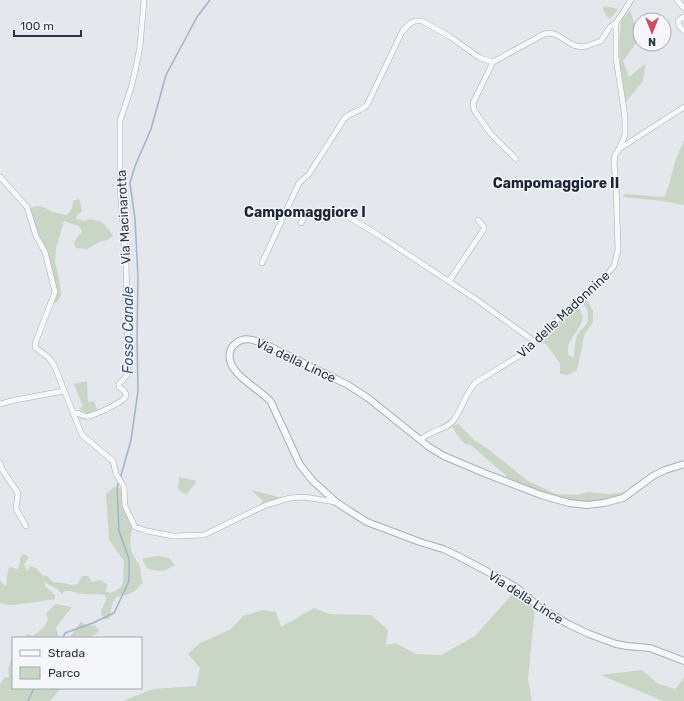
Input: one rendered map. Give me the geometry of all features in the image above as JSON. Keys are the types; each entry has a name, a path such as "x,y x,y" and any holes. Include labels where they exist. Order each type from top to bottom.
{"street":[{"name":"Via Macinarotta","path":"74,415 77,414 88,417 116,404 126,396 124,390 119,387 119,384 127,375 128,359 126,263 120,186 120,121 132,88 140,46 144,0"},
{"path":"516,159 491,134 474,110 473,106 473,103 493,62 544,34 550,33 557,35 573,46 581,47 601,41 610,27 616,23 632,0"},
{"path":"676,0 684,8"},
{"path":"684,18 678,22 684,31"},
{"path":"262,263 299,183 309,174 344,119 347,116 363,109 367,105 402,32 410,24 415,21 422,21 449,36 480,58 493,62"},
{"name":"Via delle Madonnine","path":"420,440 432,432 446,427 452,422 470,388 475,383 522,354 534,341 604,278 614,266 618,250 614,164 615,155 620,149 625,135 624,110 616,58 616,23"},
{"path":"620,149 684,107"},
{"path":"0,177 27,207 36,236 45,252 55,292 35,347 54,365 82,435 113,461 116,474 124,487 125,506 135,527 173,536 204,535 266,506 290,498 304,497 336,502"},
{"path":"300,223 305,215 342,213 478,300 534,341"},
{"path":"448,281 484,229 478,220"},
{"name":"Via della Lince","path":"684,464 664,470 653,476 623,498 604,503 587,505 569,503 541,495 444,456 429,447 368,398 348,385 267,345 255,340 245,339 240,340 233,345 231,349 230,359 234,370 271,402 300,465 313,481 336,502 367,522 443,549 458,556 507,582 517,588 539,607 589,634 616,644 650,648 684,661"},
{"path":"0,404 64,391"},
{"path":"0,463 3,472 18,493 16,509 26,526"}],"green space":[{"path":"604,6 618,9 609,19 603,10"},
{"path":"630,10 632,16 632,49 623,61 629,77 646,63 643,81 626,102 620,70 619,43 621,21"},
{"path":"684,140 684,205 663,201 623,197 625,194 664,197 675,162"},
{"path":"78,199 80,201 82,211 76,219 84,221 91,219 102,222 113,236 87,249 76,248 74,242 82,231 79,226 64,221 56,248 55,262 60,283 61,296 56,303 54,303 56,294 30,208 39,206 53,212 67,215 72,208 73,201"},
{"path":"585,297 593,311 593,322 584,335 577,370 568,375 560,374 560,363 546,344 541,343 541,339 578,305 582,314 581,323 568,347 569,356 574,357 577,335 586,325 588,319 587,310 582,302 582,299"},
{"path":"87,381 88,402 94,401 97,410 86,414 79,408 83,406 74,384"},
{"path":"458,424 474,440 488,449 528,481 556,494 577,495 588,492 610,494 626,492 615,498 595,502 571,501 550,496 509,481 505,474 471,445 465,444 457,435 452,426"},
{"path":"179,477 197,481 186,495 178,489"},
{"path":"114,487 122,488 132,530 130,538 131,551 140,567 143,582 133,592 120,596 114,600 109,619 104,619 101,613 106,600 105,595 84,594 69,591 64,591 62,594 57,589 44,582 45,586 55,595 55,599 15,605 0,603 0,580 6,586 8,569 10,567 18,569 20,557 24,554 29,557 24,564 27,571 30,566 36,568 42,575 47,576 53,582 73,585 78,584 82,576 88,576 92,582 100,580 107,584 106,591 110,593 120,588 123,583 124,561 109,540 106,494"},
{"path":"251,490 282,498 258,506 263,501"},
{"path":"159,556 169,558 175,565 164,571 158,571 147,568 142,559"},
{"path":"516,590 535,608 528,679 532,701 123,701 153,689 196,686 200,668 188,654 200,643 231,629 243,616 263,610 276,612 281,627 314,608 330,614 371,615 388,630 386,645 396,643 416,654 441,655 475,636"},
{"path":"56,604 72,607 56,627 59,637 24,637 27,634 33,636 44,627 48,620 46,613"},
{"path":"81,622 88,626 95,625 99,631 91,637 70,637"},
{"path":"12,658 12,689 60,689 50,701 0,701 0,684 4,678 9,677 8,669"},
{"path":"642,670 658,684 676,689 684,677 684,701 663,701 601,675"}],"waterway":[{"name":"Fosso Canale","path":"120,479 131,440 138,391 138,278 135,219 130,183 135,166 151,129 166,75 197,17 210,0"},
{"name":"Fosso Canale","path":"63,637 65,633 93,623 114,613 129,581 129,559 119,531 117,487 119,482"},
{"name":"Fosso Canale","path":"28,701 34,689"}],"district":[{"name":"Campomaggiore II","path":"556,183"},
{"name":"Campomaggiore I","path":"305,212"}]}
